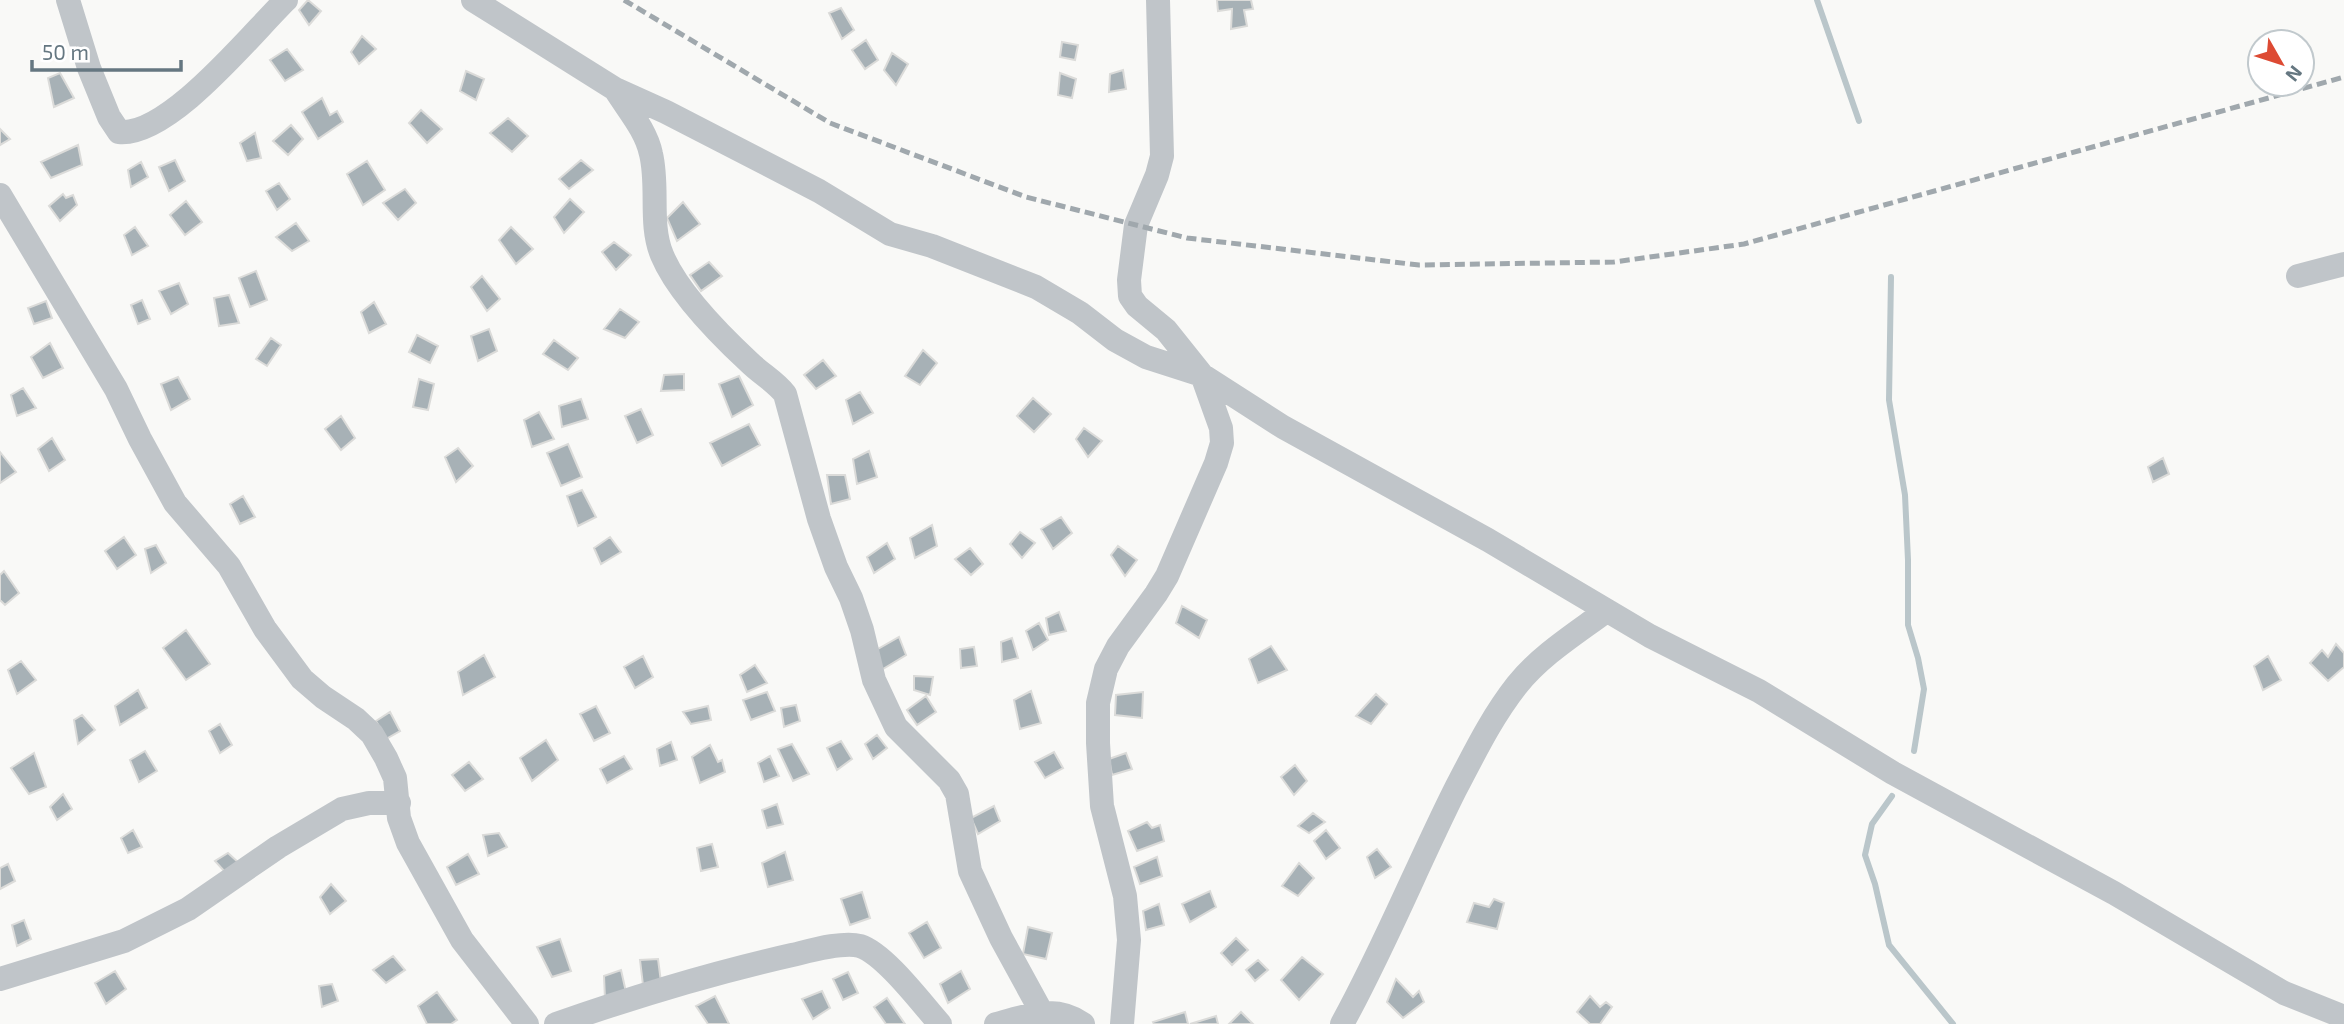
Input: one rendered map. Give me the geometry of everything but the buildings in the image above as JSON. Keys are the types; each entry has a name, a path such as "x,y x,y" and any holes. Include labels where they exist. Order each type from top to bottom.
{"street":[{"path":"68,0 89,68 109,117 119,132 130,133 152,125 172,111 222,67 286,0"},
{"path":"473,0 615,89 666,112 819,191 890,234 932,246 1036,287 1080,313 1115,340 1146,357 1202,374 1283,427 1488,540 1650,636 1759,691 1894,773 2114,893 2284,993 2344,1017"},
{"path":"1122,1024 1129,940 1125,897 1102,806 1098,703 1106,670 1118,646 1167,576 1222,443 1222,428 1202,374 1166,330 1137,306 1130,296 1129,280 1136,225 1157,175 1161,156 1158,0"},
{"path":"615,89 646,137 652,155 656,235 661,254 674,277 712,324 751,364 778,384 785,394 819,519 862,630 874,680 896,727 949,780 957,794 970,871 1001,938 1042,1013"},
{"path":"0,195 116,388 169,494 229,566 265,629 302,679 372,734 395,778 399,818 408,843 462,940 527,1024"},
{"path":"2298,276 2344,264"},
{"path":"1342,1024 1395,922 1433,835 1489,722 1541,659 1606,611"},
{"path":"0,979 124,941 188,909 278,847 342,809 369,803 399,803"},
{"path":"556,1024 612,1004 767,961 808,951 851,946 859,946 873,953 898,976 940,1024"},
{"path":"996,1024 1042,1013 1060,1012 1083,1024"}],"waterway":[{"path":"1817,0 1859,121"},
{"path":"1891,277 1889,400 1905,495 1908,625 1924,689 1914,751"},
{"path":"1892,796 1872,824 1865,855 1875,884 1889,945 1953,1024"}],"railway":[{"path":"624,0 830,123 1026,197 1187,238 1419,265 1614,262 1744,244 2344,77"}]}
